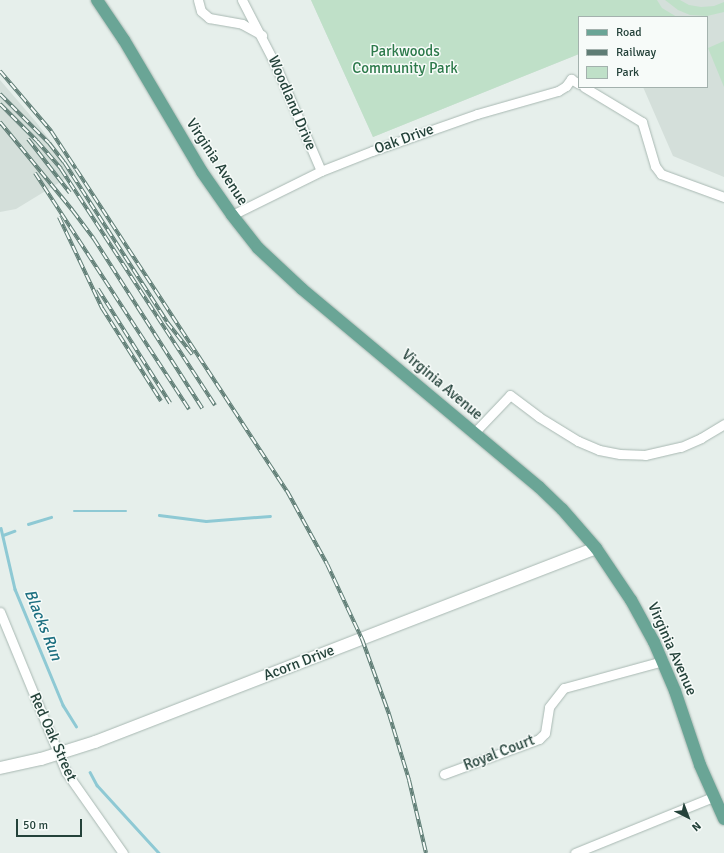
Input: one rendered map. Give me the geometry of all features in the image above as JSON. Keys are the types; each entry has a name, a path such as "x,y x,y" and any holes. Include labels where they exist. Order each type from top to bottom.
{"main road":[{"name":"Virginia Avenue","path":"97,0 124,40 197,166 258,248 292,282 553,500 596,548 631,600 663,661 700,765 724,819"}],"street":[{"path":"198,0 201,11 209,18 242,24 262,35"},
{"name":"Woodland Drive","path":"242,0 262,35 321,171"},
{"name":"Oak Drive","path":"232,215 321,171 429,130 558,90 566,86 571,79 578,83"},
{"path":"586,88 642,122 655,166 661,174 724,198"},
{"path":"474,433 510,395 539,417 578,441 599,450 620,454 645,454 681,447 701,438 724,424"},
{"name":"Acorn Drive","path":"0,768 57,754 96,742 596,548"},
{"name":"Red Oak Street","path":"0,612 57,754 66,772 83,799 124,853"},
{"name":"Royal Court","path":"444,774 539,739 545,733 549,707 564,688 663,661"},
{"path":"575,853 713,797"}],"shaded area":[{"name":"Parkwoods Community Park","path":"311,0 724,0 724,177 673,156 643,88 708,88 708,16 578,16 578,54 373,137"},
{"path":"0,80 36,122 75,173 16,209 0,212"}],"green space":[{"name":"Parkwoods Community Park","path":"311,0 657,0 662,8 675,16 578,16 578,54 373,137"},
{"path":"665,0 680,0 689,5 701,7 714,6 724,2 724,12 707,16 690,15 678,10"},
{"path":"724,41 724,87 708,48"}],"waterway":[{"path":"74,511 126,511"},
{"path":"159,515 206,521 270,516"},
{"path":"28,524 51,517"},
{"name":"Blacks Run","path":"1,528 15,589 63,705 76,726"},
{"path":"3,535 14,531"},
{"name":"Blacks Run","path":"90,772 97,785 159,853"}],"railway":[{"path":"0,71 51,131 287,491 327,564 362,639 389,714 409,780 426,853"},
{"path":"0,94 49,143 64,162 167,322 192,354"},
{"path":"0,104 37,141 61,169 215,405"},
{"path":"0,122 94,239 202,408"},
{"path":"28,139 70,193"},
{"path":"35,173 189,409"},
{"path":"59,217 102,308 161,401"},
{"path":"98,289 170,403"}]}
